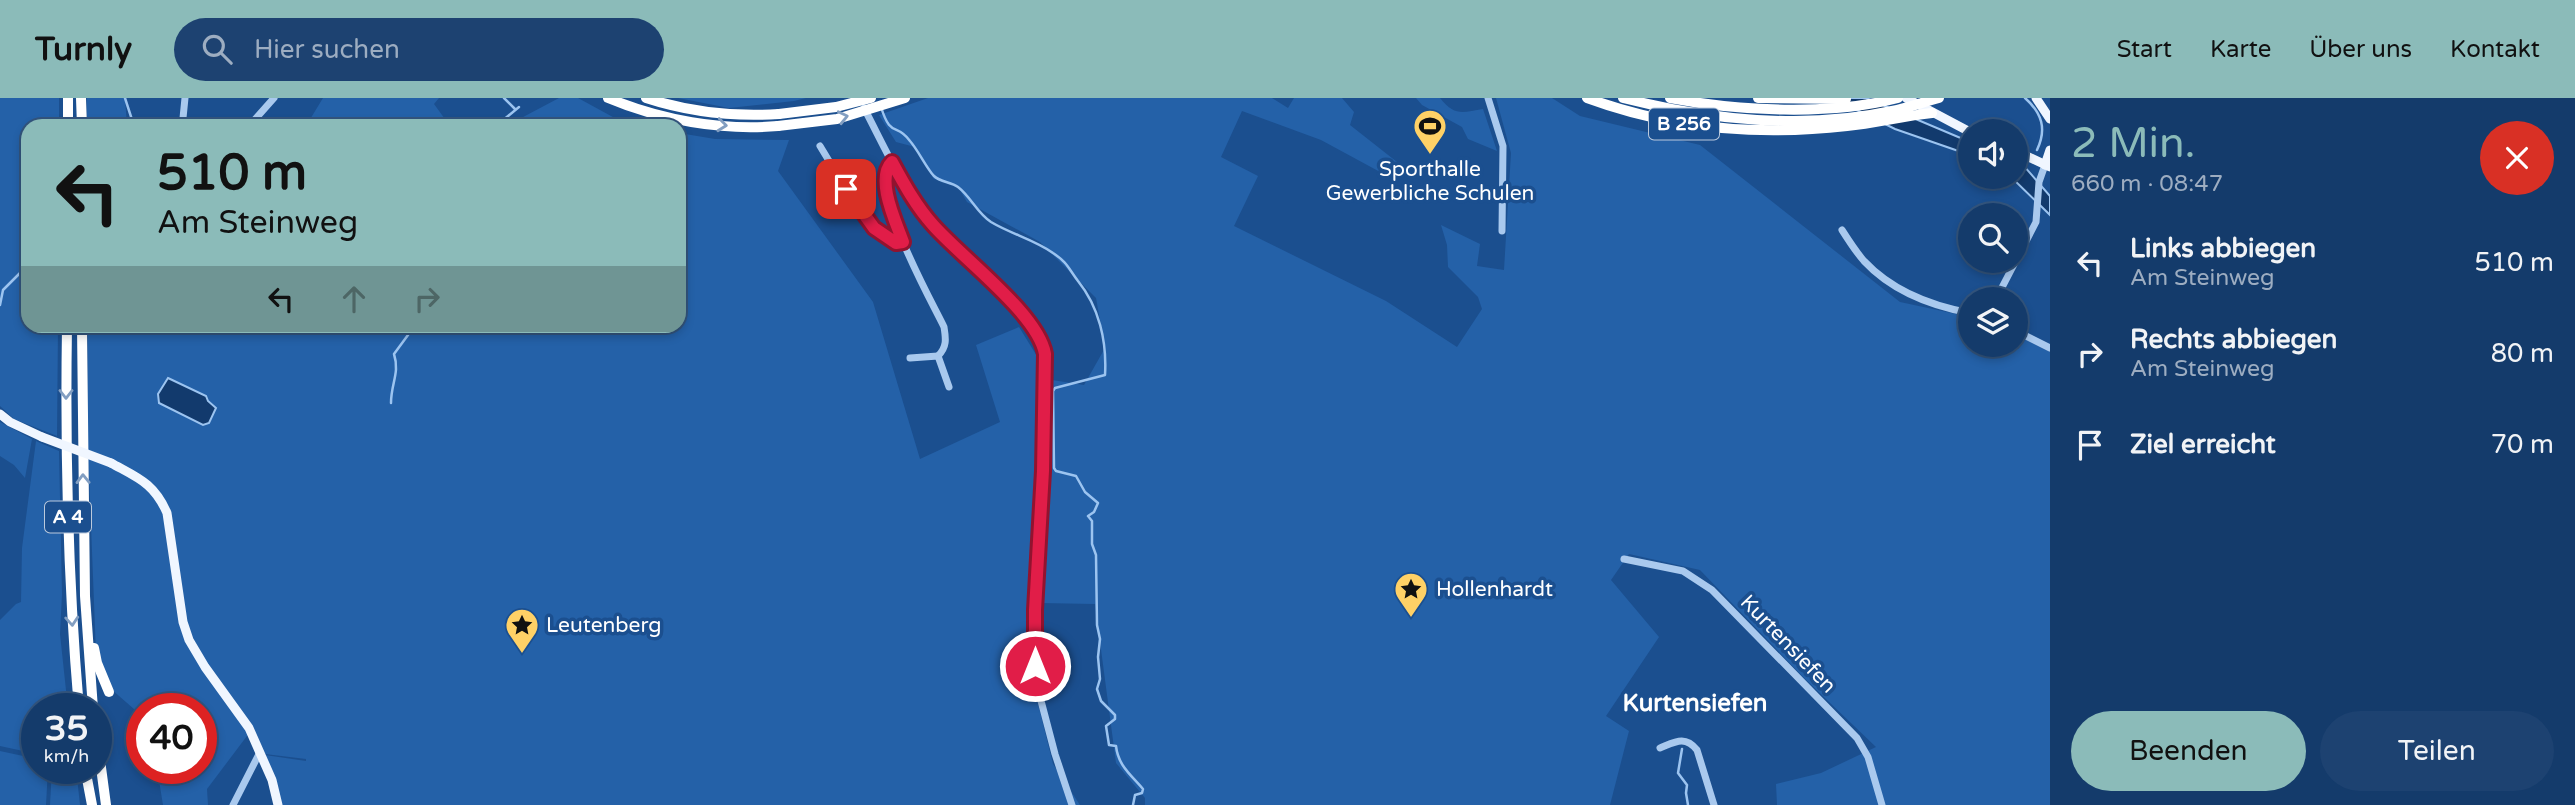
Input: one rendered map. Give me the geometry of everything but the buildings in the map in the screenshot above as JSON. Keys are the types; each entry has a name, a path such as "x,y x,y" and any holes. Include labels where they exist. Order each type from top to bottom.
{"highway":[{"path":"68,98 68,119"},
{"path":"81,98 82,119"},
{"path":"608,98 635,108 683,119"},
{"path":"646,98 711,113 778,120 837,119 905,98"},
{"path":"686,120 748,127 871,98"},
{"name":"B 256","path":"1587,98 1670,122 1713,129 1803,130 1932,113"},
{"name":"B 256","path":"1623,98 1714,116 1797,120 1842,118 1891,111 1939,98"},
{"name":"B 256","path":"1670,98 1730,107 1775,109 1835,107 1898,98"},
{"path":"1758,98 1853,98"},
{"name":"B 256","path":"1886,118 1902,110 1908,100"},
{"name":"A 4","path":"66,333 71,604 78,693"},
{"name":"A 4","path":"82,333 85,596 92,693"},
{"path":"85,596 91,600 97,663 109,692"},
{"path":"88,784 92,805"},
{"path":"103,784 106,805"}],"main road":[{"path":"2036,98 2050,119"},
{"path":"1908,100 1958,126"},
{"path":"2028,157 2048,166 2050,150"},
{"path":"0,414 10,422 42,437 111,463 146,481 160,496 167,513 183,622 189,640 205,667 249,727 272,780 278,805"}],"street":[{"path":"182,119 185,98"},
{"path":"255,119 274,98"},
{"path":"859,98 907,190 931,223 1028,320 1043,341 1043,471 1035,610 1035,678 1072,805"},
{"path":"1488,98 1503,146 1502,231"},
{"path":"820,146 874,228 896,243 903,242"},
{"path":"892,162 887,167 885,182 890,205 903,242 944,327 946,340 943,351 938,356 910,358"},
{"path":"2002,287 2031,233 2037,217 2039,182 2048,166"},
{"path":"1842,230 1863,260 1883,278 1905,292 1958,311"},
{"path":"2028,337 2050,348"},
{"path":"938,356 949,387"},
{"name":"Kurtensiefen","path":"1623,559 1684,571 1712,590 1857,738 1868,757 1882,805"},
{"path":"1660,748 1681,740 1692,743 1697,750 1714,805"},
{"path":"233,805 261,751"}],"shaded area":[{"path":"0,98 59,98 59,119 21,119 21,333 58,333 57,436 14,419 0,406"},
{"path":"87,98 125,98 126,119 87,119"},
{"path":"323,98 439,98 434,104 445,119 310,119"},
{"path":"559,98 578,98 616,119 519,119"},
{"path":"678,98 806,98 729,108"},
{"path":"928,98 1272,98 1288,108 1294,98 1342,98 1354,112 1350,125 1397,162 1393,179 1321,140 1242,111 1221,157 1258,176 1234,226 1386,301 1457,347 1482,309 1478,297 1448,267 1447,245 1441,225 1480,244 1477,266 1504,270 1511,153 1496,98 1552,98 1580,116 1700,145 1900,302 1958,314 1958,357 2028,357 2028,341 2050,352 2050,805 1777,805 1776,784 1821,773 1876,747 1805,679 1700,570 1629,554 1611,580 1659,637 1606,716 1629,731 1610,805 1145,805 1145,798 1116,763 1095,604 1040,603 1050,467 1052,380 1084,385 1105,348 1096,298 1040,242 967,202 957,185 934,179 915,147 896,142 879,115"},
{"path":"1416,98 1440,98 1450,108 1460,112 1483,109 1497,151 1468,139 1462,127 1422,105"},
{"path":"1833,98 1866,98 1958,137 1958,151 1895,129"},
{"path":"686,134 715,139 789,140 778,171 873,302 920,459 1000,422 976,345 1019,327 1040,361 1036,510 1029,607 1031,675 1053,764 1080,805 282,805 265,755 306,759 265,754 253,728 217,776 217,693 126,693 126,702 111,689 96,653 88,450 88,333 686,333"},
{"path":"2028,171 2050,196 2050,215 2023,189 2028,189"},
{"path":"168,378 206,396 216,408 209,423 203,425 159,403 158,394"},
{"path":"0,422 32,439 25,478 14,465 0,456"},
{"path":"36,441 59,451 62,594 60,634 66,693 21,693 21,751 0,746 0,620 21,602 22,548"},
{"path":"0,751 21,756 21,784 47,784 46,805 0,805"},
{"path":"51,784 78,784 80,805 50,805"},
{"path":"160,784 211,784 207,789 208,805 163,805"}],"waterway":[{"path":"125,98 132,119"},
{"path":"504,98 515,109"},
{"path":"2025,98 2041,122 2042,135 2037,150"},
{"path":"504,119 519,107"},
{"path":"881,107 891,127 905,135 934,176 958,187 991,222 1039,244 1062,260 1085,291 1096,313 1105,350 1105,375 1055,388 1053,391 1054,468 1056,471 1076,476 1085,492 1098,503 1094,512 1088,516 1092,521 1092,544 1096,555 1097,625 1100,639 1100,679 1097,689 1101,701 1115,715 1115,719 1106,726 1109,745 1116,746 1122,764 1143,789 1142,793 1135,795 1133,805"},
{"path":"0,305 3,290 21,272"},
{"path":"391,403 396,373 394,354 408,333"},
{"path":"1682,749 1678,773 1687,785 1688,805"}],"place":[{"name":"Sporthalle Gewerbliche Schulen","path":"1430,156"},
{"name":"Hollenhardt","path":"1411,619"},
{"name":"Leutenberg","path":"522,655"}],"district":[{"name":"Kurtensiefen","path":"1695,703"}],"route":[{"path":"846,189 874,228 896,243 903,242 885,182 887,167 892,162 907,190 931,223 1028,320 1043,341 1043,471 1035,610 1035,666"}]}
